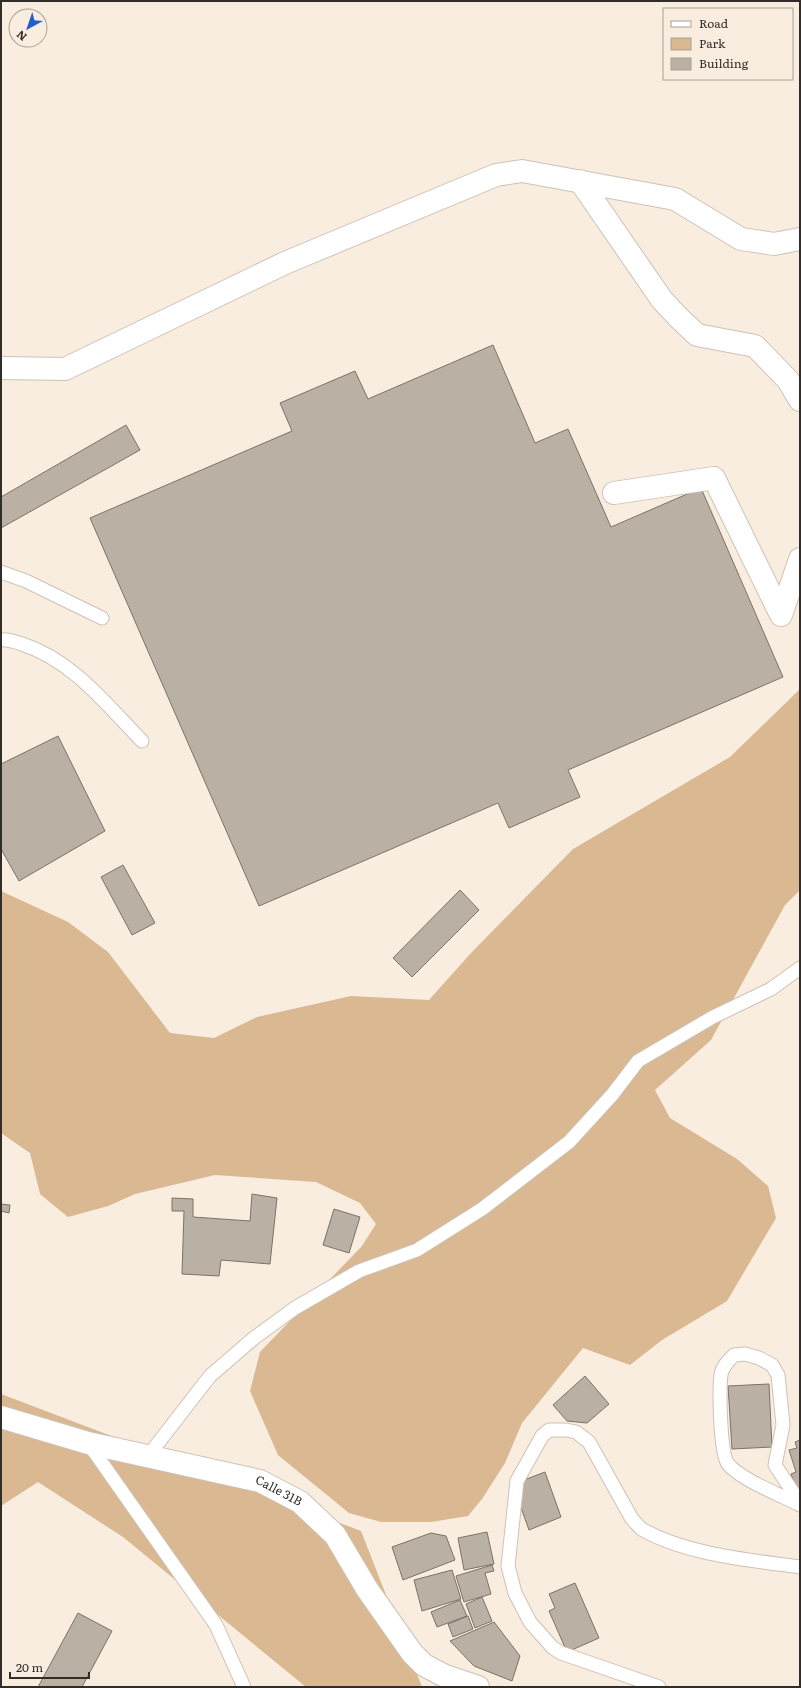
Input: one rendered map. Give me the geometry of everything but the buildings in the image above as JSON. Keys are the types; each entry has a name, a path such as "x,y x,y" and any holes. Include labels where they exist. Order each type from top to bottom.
{"street":[{"path":"1,368 64,369 285,263 496,175 522,171 675,199 741,239 774,244 800,239"},
{"path":"580,181 662,300 679,318 697,335 755,346 788,380 800,400"},
{"path":"614,493 714,478 781,615 800,560"},
{"name":"Calle 31B","path":"1,1417 88,1443 260,1481 300,1502 335,1535 368,1589 412,1653 424,1665 445,1676 478,1687"}],"lane":[{"path":"1,572 26,581 102,618"},
{"path":"1,640 7,639 35,648 69,669 142,741"},
{"path":"148,1456 210,1376 254,1338 295,1308 358,1271 417,1250 482,1209 569,1142 612,1095 638,1061 713,1017 771,990 800,968"},
{"path":"745,1354 759,1358 772,1364 778,1375 783,1425 774,1465 800,1504 745,1477 728,1463 724,1448 720,1407 721,1374 727,1362 734,1355 745,1354"},
{"path":"659,1687 561,1652 552,1647 530,1622 515,1593 508,1566 517,1481 542,1436 550,1430 566,1430 576,1432 589,1442 632,1519 642,1529 672,1542 715,1554 800,1567"},
{"path":"88,1443 216,1625 244,1687"}],"green space":[{"path":"800,685 800,890 785,905 711,1040 655,1090 670,1118 737,1159 768,1186 776,1218 727,1301 662,1340 630,1365 583,1348 522,1423 505,1463 482,1499 468,1516 431,1522 381,1522 349,1513 278,1455 250,1391 260,1352 362,1246 376,1224 360,1203 316,1182 215,1175 135,1194 108,1206 68,1217 40,1194 30,1153 1,1133 1,891 68,922 108,952 170,1033 214,1038 257,1017 351,996 429,1000 471,953 573,849 730,757 799,690"},
{"path":"1,1394 361,1531 422,1687 306,1687 123,1537 38,1482 1,1506"}]}
